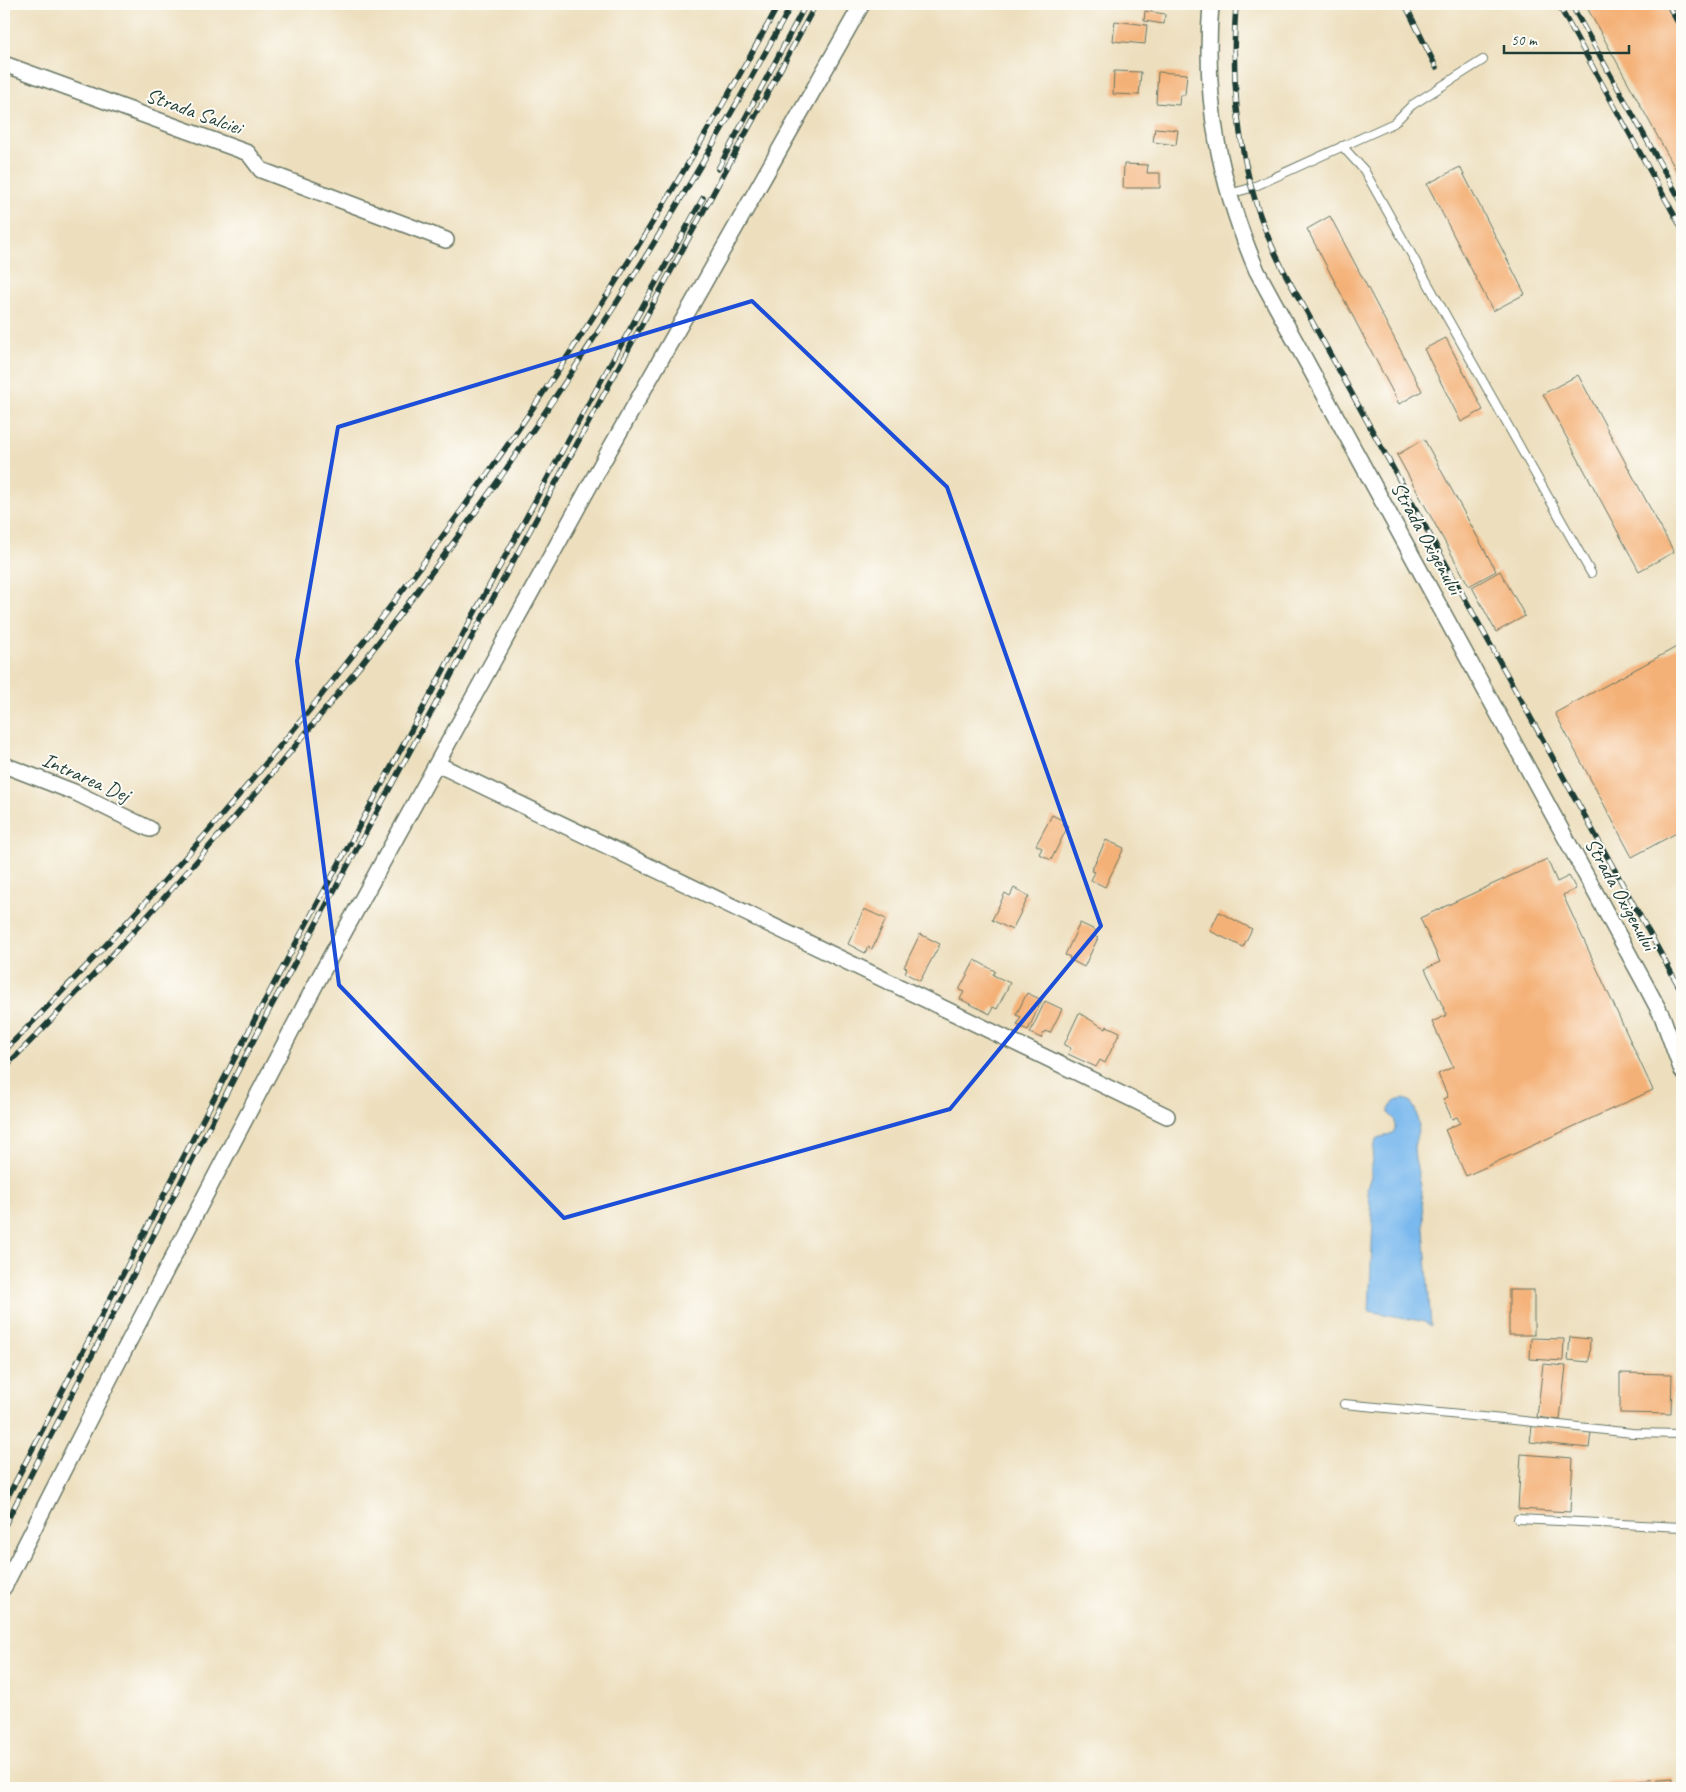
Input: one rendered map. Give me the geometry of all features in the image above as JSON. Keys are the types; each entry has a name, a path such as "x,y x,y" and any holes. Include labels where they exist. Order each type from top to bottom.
{"street":[{"path":"4,1587 115,1368 321,974 606,456 862,4"},
{"name":"Strada Oxigenului","path":"1211,4 1208,75 1221,166 1237,221 1257,271 1644,982 1662,1016 1682,1071"},
{"name":"Strada Salciei","path":"4,64 248,153 261,170 446,240"},
{"path":"437,764 1167,1116"},
{"name":"Intrarea Dej","path":"4,765 74,792 150,829"}],"lane":[{"path":"1229,194 1251,188 1394,123 1412,105 1483,60"},
{"path":"1342,146 1364,170 1591,573"},
{"path":"1344,1404 1632,1433 1682,1434"},
{"path":"1518,1519 1682,1527"}],"highlighted area":[{"path":"752,301 947,487 1101,926 950,1109 564,1218 339,985 297,661 338,427"}],"water":[{"path":"1404,1099 1410,1101 1415,1109 1419,1126 1414,1147 1421,1186 1431,1326 1425,1322 1369,1311 1373,1221 1367,1188 1371,1176 1376,1139 1391,1135 1395,1129 1395,1120 1389,1114 1389,1109 1394,1101"}],"building":[{"path":"1159,4 1159,8 1131,5"},
{"path":"1585,4 1665,4 1682,35 1682,181"},
{"path":"1145,11 1165,14 1164,24 1144,21"},
{"path":"1115,21 1147,25 1145,44 1113,41"},
{"path":"1114,71 1141,72 1139,95 1113,94"},
{"path":"1158,72 1187,74 1185,95 1180,95 1179,105 1156,103"},
{"path":"1155,128 1178,130 1176,145 1153,142"},
{"path":"1124,164 1148,165 1147,173 1160,173 1160,188 1123,188"},
{"path":"1460,167 1525,294 1493,311 1427,184"},
{"path":"1330,216 1422,391 1399,404 1307,229"},
{"path":"1446,338 1483,410 1461,422 1424,349"},
{"path":"1578,375 1674,552 1639,571 1543,394"},
{"path":"1424,439 1496,571 1469,586 1397,455"},
{"path":"1500,571 1525,616 1496,632 1472,587"},
{"path":"1682,644 1682,830 1632,857 1555,713"},
{"path":"1052,815 1064,821 1062,824 1068,826 1051,860 1039,854 1042,848 1036,845"},
{"path":"1106,840 1124,848 1105,887 1091,880 1095,872 1091,871"},
{"path":"1547,859 1557,882 1569,876 1576,889 1563,895 1653,1090 1466,1176 1445,1130 1460,1123 1457,1117 1452,1119 1443,1099 1448,1097 1438,1074 1453,1067 1432,1022 1447,1015 1425,969 1440,962 1420,918"},
{"path":"1014,888 1029,896 1012,930 992,920 1005,893 1010,896"},
{"path":"864,909 886,919 872,949 868,947 865,953 848,944"},
{"path":"1219,912 1252,929 1243,947 1210,931"},
{"path":"1080,923 1097,931 1094,936 1098,938 1084,967 1065,955"},
{"path":"920,934 940,944 920,981 905,973 907,968 904,967"},
{"path":"975,960 995,971 993,975 1010,983 997,1009 993,1007 990,1014 960,999 964,992 959,990"},
{"path":"1027,993 1042,1000 1028,1030 1017,1025 1021,1017 1016,1015"},
{"path":"1045,1001 1062,1009 1050,1033 1045,1031 1041,1038 1030,1033"},
{"path":"1079,1013 1106,1029 1107,1026 1120,1032 1105,1063 1100,1060 1096,1067 1068,1054 1071,1048 1064,1045"},
{"path":"1509,1290 1534,1290 1534,1335 1509,1335"},
{"path":"1570,1337 1590,1339 1589,1362 1568,1360"},
{"path":"1531,1338 1564,1339 1563,1361 1530,1359"},
{"path":"1543,1364 1566,1366 1560,1420 1537,1417"},
{"path":"1620,1373 1672,1374 1671,1414 1620,1413"},
{"path":"1532,1426 1591,1432 1589,1448 1530,1442"},
{"path":"1521,1454 1573,1458 1570,1512 1518,1509"},
{"path":"1673,1778 1673,1788 1557,1788 1557,1787"}],"railway":[{"path":"4,1051 117,933 226,811 329,685 429,555 523,422 613,286 698,146 779,4"},
{"path":"4,1068 125,941 246,805 344,686 447,552 501,477 604,323 701,165 792,4"},
{"path":"718,169 806,4"},
{"path":"4,1527 266,1016 816,4"},
{"path":"1236,4 1234,36 1236,100 1240,132 1253,194 1263,225 1276,255 1682,992"},
{"path":"1405,4 1436,67"},
{"path":"1558,4 1682,229"},
{"path":"1571,4 1682,203"},
{"path":"1668,4 1682,30"},
{"path":"4,1504 256,1017 567,442 703,198"}]}
